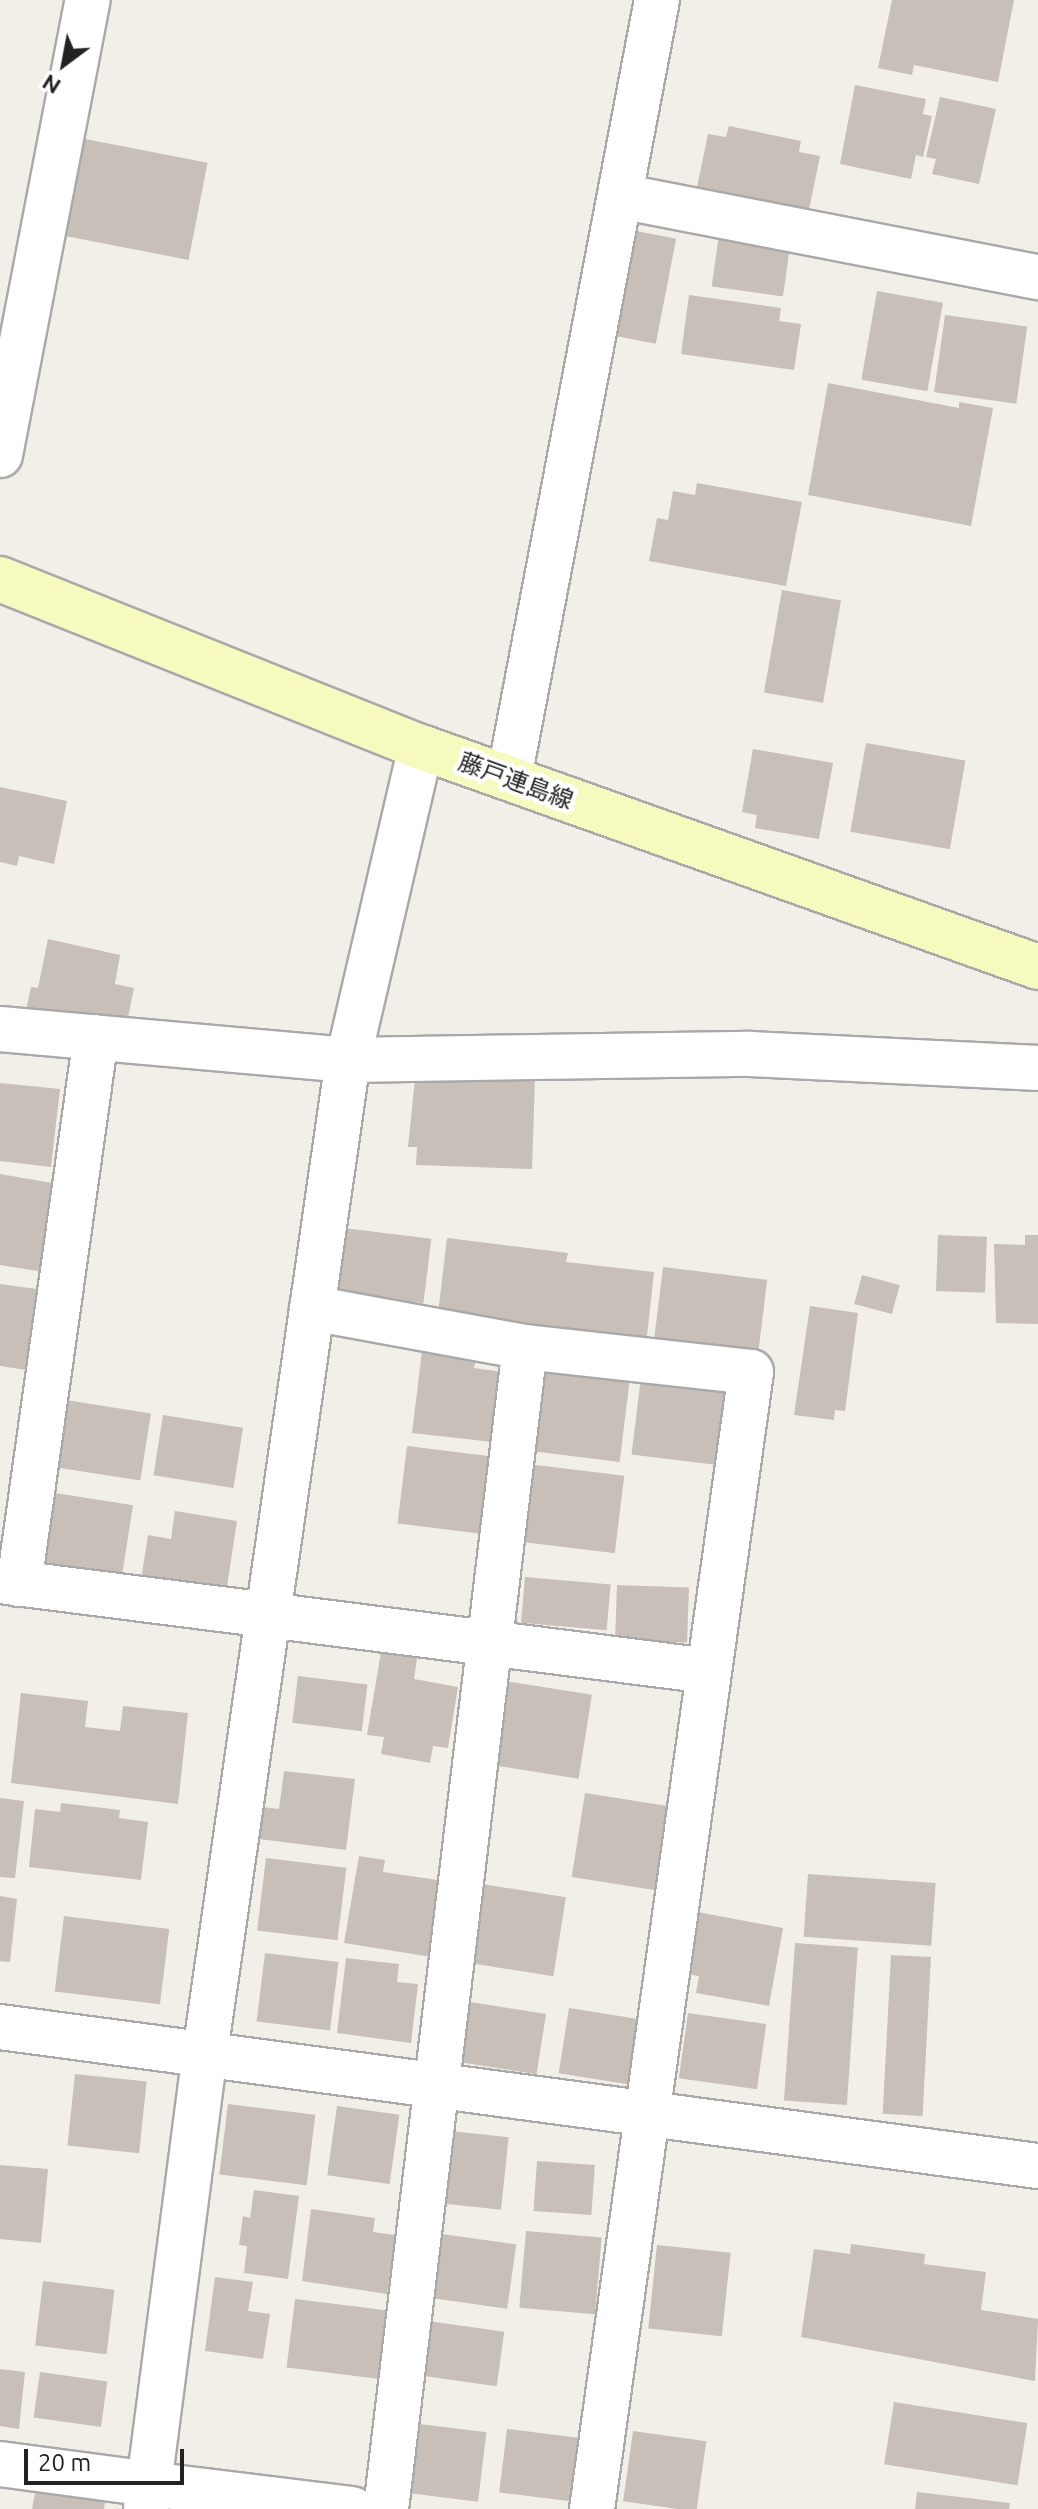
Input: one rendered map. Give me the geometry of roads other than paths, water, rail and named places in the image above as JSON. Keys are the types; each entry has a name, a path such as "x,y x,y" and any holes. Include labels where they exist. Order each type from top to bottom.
{"main road":[{"name":"藤戸連島線","path":"0,579 421,747 1038,967"}],"street":[{"path":"0,455 88,0"},
{"path":"509,778 657,0"},
{"path":"620,196 1038,277"},
{"path":"147,2497 205,2053 348,1060 421,747"},
{"path":"0,1029 348,1060 751,1054 1038,1068"},
{"path":"96,1037 10,1582 708,1671"},
{"path":"312,1308 525,1347 751,1372 645,2112 592,2509"},
{"path":"386,2509 525,1347"},
{"path":"0,2027 1038,2166"},
{"path":"0,2464 147,2497 352,2509"}]}
